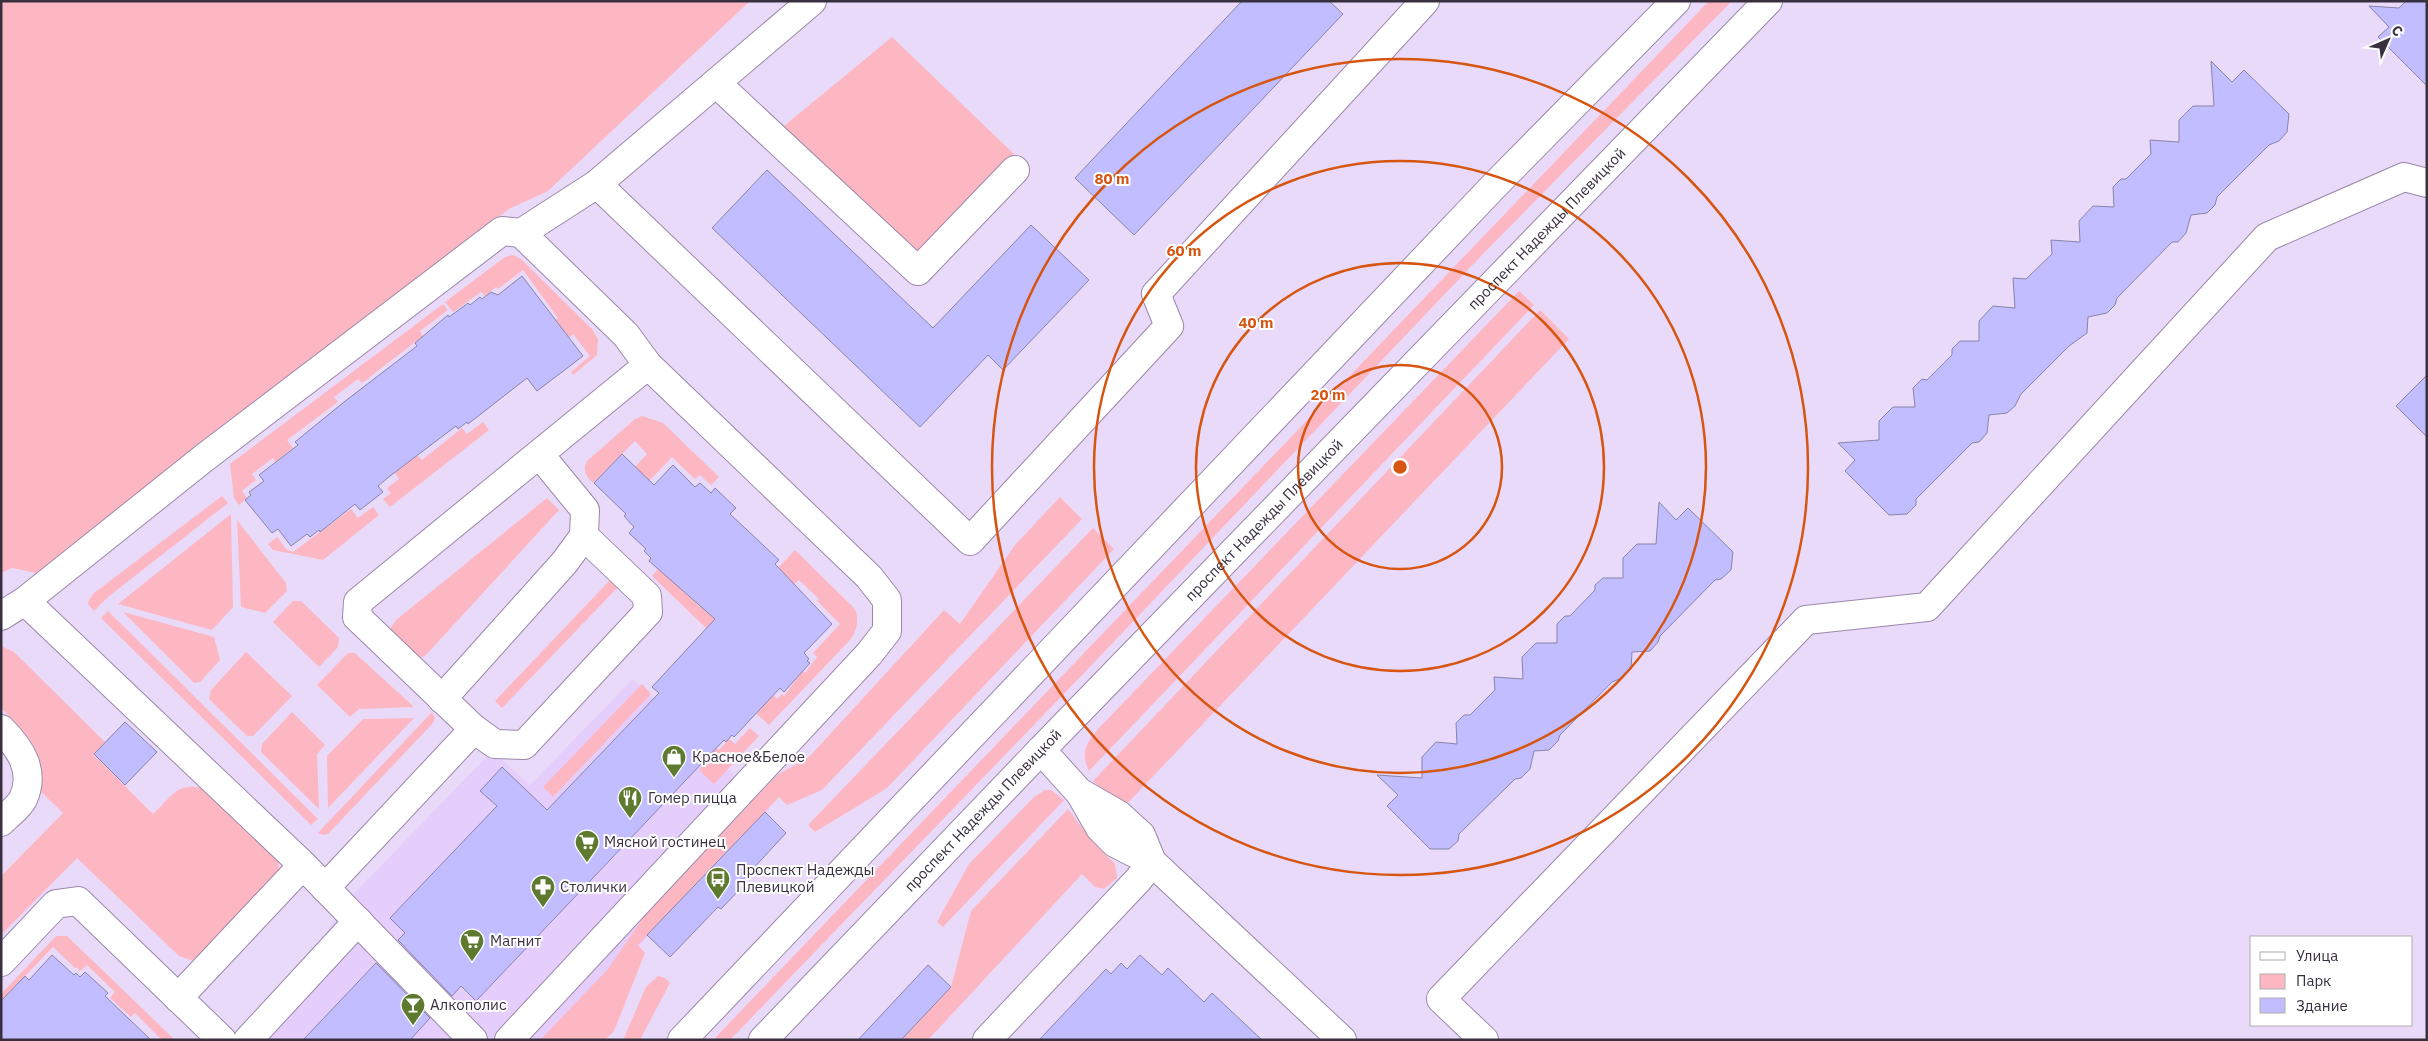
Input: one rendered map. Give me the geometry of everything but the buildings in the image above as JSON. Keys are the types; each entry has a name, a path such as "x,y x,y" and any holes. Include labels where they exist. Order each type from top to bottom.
{"main road":[{"path":"521,233 596,184 812,1"},
{"path":"596,184 970,541 1169,326 1156,294 1425,1"},
{"path":"682,1040 1492,188 1676,1"},
{"name":"проспект Надежды Плевицкой","path":"763,1040 1041,750 1768,1"},
{"path":"716,83 918,271 1015,170"},
{"path":"1484,1040 1441,999 1806,620 1927,607 2267,237 2404,177 2427,183"},
{"path":"1,616 25,601 204,458 502,231 521,233 626,334 648,365 869,577 887,600 887,630 869,654 508,1040"},
{"path":"584,536 647,596 648,612 524,745 495,744 474,729 357,617 358,602 648,365"},
{"path":"442,699 564,563 584,536 585,510 540,455"},
{"path":"25,601 303,865 474,1040"},
{"path":"1,729 22,752 28,769 28,783 22,800 1,822"},
{"path":"325,888 474,729"},
{"path":"1041,750 1079,792 1120,815 1141,835 1152,862 1342,1040"},
{"path":"987,1040 1138,880 1152,862"},
{"path":"178,998 303,865"},
{"path":"1,962 56,904 78,901 222,1040"},
{"path":"248,1040 358,921"}],"shaded area":[{"path":"633,679 770,809 549,1040 263,1040 342,906 492,751 530,785"}],"green space":[{"path":"1,1 750,1 548,191 509,209 224,424 36,573 12,568 1,573"},
{"path":"1709,1 1732,1 1482,255 1085,672 730,1040 713,1040"},
{"path":"892,37 1014,154 915,253 784,126"},
{"path":"513,255 521,259 592,329 598,339 597,355 573,375 571,372 590,356 573,334 567,339 553,322 558,318 523,270 498,289 496,287 485,296 481,292 453,312 445,302 505,257"},
{"path":"1519,291 1534,305 1089,771 1085,753 1090,739 1098,729"},
{"path":"443,304 448,310 420,331 423,336 362,383 358,379 334,397 338,402 287,440 293,448 275,462 273,458 252,474 256,480 242,491 247,498 239,505 234,498 230,464"},
{"path":"1540,310 1569,339 1122,809 1093,781"},
{"path":"642,416 663,423 719,477 711,485 700,475 695,479 672,457 649,481 635,467 647,454 635,441 593,483 586,473 587,461 635,419"},
{"path":"483,422 489,430 390,507 383,499 391,493 387,488 399,479 395,473 417,455 422,460 462,428 467,434"},
{"path":"222,496 228,503 108,597 94,611 88,604 94,593"},
{"path":"1060,497 1082,519 822,790 787,805 779,797 638,945 645,953 614,1031 605,1040 540,1040 608,969 646,914 777,775 809,757 944,610 960,624 1015,545"},
{"path":"547,498 559,510 425,656 417,659 391,635 391,627 396,620"},
{"path":"373,507 379,515 323,560 273,550 268,544 277,537 287,550 293,552 351,509 358,518"},
{"path":"231,514 233,607 212,630 118,604"},
{"path":"237,520 286,583 287,591 265,613 241,607"},
{"path":"1093,528 1114,549 887,788 815,832 808,825"},
{"path":"795,550 854,608 857,624 850,640 769,725 756,713 773,695 777,699 782,694 784,696 803,671 805,673 817,657 813,653 840,624 817,601 819,599 799,580 793,585 777,569"},
{"path":"659,568 700,607 705,602 728,608 707,629 652,576"},
{"path":"612,578 619,586 502,708 495,701"},
{"path":"293,601 301,601 339,638 338,647 319,667 273,622"},
{"path":"108,611 318,819 311,825 101,618"},
{"path":"123,612 214,637 220,660 200,682 194,683"},
{"path":"1,646 14,652 106,743 94,755 153,814 171,796 182,789 197,787 207,789 278,860 279,870 277,875 197,958 191,960 179,956 77,858 1,935 1,876 63,813 39,790 39,764 32,744 19,726 1,708"},
{"path":"246,652 292,696 253,736 247,736 209,699 211,690"},
{"path":"348,653 355,653 414,707 359,709 350,717 317,685"},
{"path":"642,684 651,694 553,797 543,787"},
{"path":"292,712 325,745 317,754 319,809 261,752 262,744"},
{"path":"432,712 435,718 433,723 328,834 318,833"},
{"path":"414,718 328,808 327,756 363,719"},
{"path":"750,728 759,736 714,784 699,770 713,754 708,749 713,744 719,750 729,739 735,744"},
{"path":"1045,790 1051,790 1064,800 943,927 937,922 969,864 1034,797"},
{"path":"1068,809 1092,841 1115,864 1117,878 1104,889 1095,887 1082,874 928,1040 901,1040 951,987 971,911"},
{"path":"56,936 67,936 175,1040 162,1040 135,1013 131,1017 110,998 115,992 87,965 80,971 53,947 1,1001 1,994"},
{"path":"658,976 665,978 670,983 640,1040 623,1040 646,987"}],"place":[{"name":"Красное&Белое","path":"674,778"},
{"name":"Гомер пицца","path":"630,819"},
{"name":"Мясной гостинец","path":"587,863"},
{"name":"Проспект Надежды Плевицкой","path":"718,900"},
{"name":"Столички","path":"543,908"},
{"name":"Магнит","path":"472,962"},
{"name":"Алкополис","path":"413,1026"}]}
